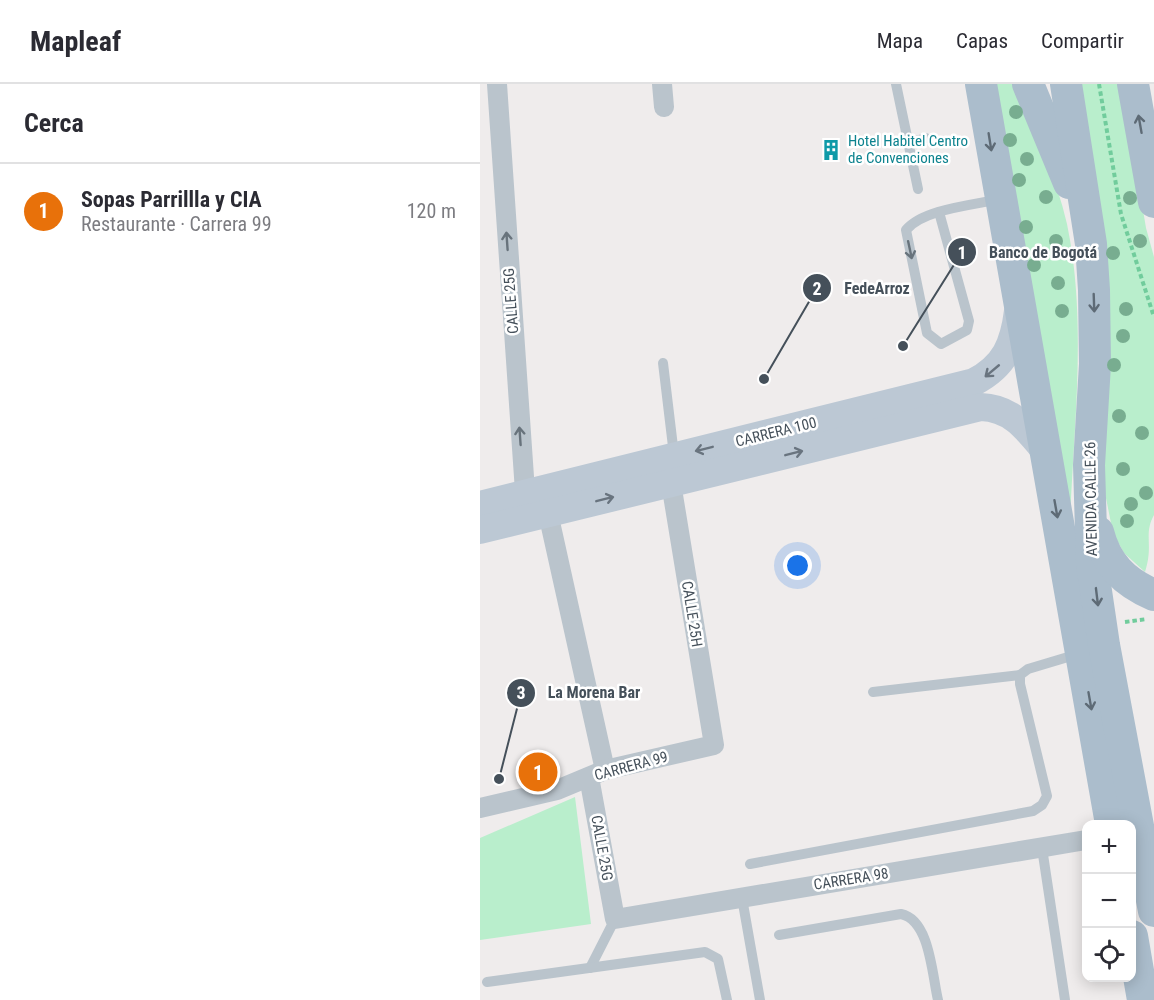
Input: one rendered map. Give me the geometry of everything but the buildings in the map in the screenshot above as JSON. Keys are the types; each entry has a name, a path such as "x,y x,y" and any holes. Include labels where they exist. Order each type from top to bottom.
{"main road":[{"name":"AVENIDA CALLE 26","path":"981,84 1110,820"},
{"path":"1028,84 1055,147 1091,244"},
{"name":"AVENIDA CALLE 26","path":"1066,84 1091,244 1095,353 1088,496 1099,617 1154,911"},
{"path":"1133,84 1154,202"},
{"name":"CARRERA 100","path":"480,530 533,508 673,470 974,382 986,376 1005,359 1016,331 1019,300"},
{"name":"CARRERA 100","path":"673,470 981,407 994,408 1015,417 1046,452"},
{"path":"1088,496 1102,548 1110,562 1127,580 1154,595"},
{"name":"CARRERA 100","path":"480,505 533,508"},
{"path":"1136,963 1143,1000"}],"street":[{"name":"CALLE 25G","path":"497,84 533,508 597,773 615,919"},
{"path":"662,84 664,107"},
{"name":"CALLE 25H","path":"673,470 714,745"},
{"name":"CARRERA 99","path":"480,808 557,790 597,773 714,745"},
{"name":"CARRERA 98","path":"615,919 1082,841"}],"lane":[{"path":"896,84 918,189"},
{"path":"908,143 926,138"},
{"path":"939,212 969,321 967,330 941,344 927,333 906,230 916,220 939,212 1000,199"},
{"path":"663,363 673,470"},
{"path":"873,692 1020,675 1028,669 1081,653"},
{"path":"750,864 1033,811 1042,805 1047,796 1045,784 1020,684 1020,675"},
{"path":"1042,848 1065,1000"},
{"path":"742,897 760,1000"},
{"path":"779,935 902,914 910,916 923,930 938,1000"},
{"path":"590,968 615,919"},
{"path":"487,982 705,952 718,959 727,1000"}],"path":[{"path":"1099,84 1121,214 1154,317"},
{"path":"1118,624 1154,618"}],"green space":[{"path":"993,84 1013,84 1051,170 1067,224 1073,260 1078,334 1070,520"},
{"path":"1079,84 1122,84 1146,228 1154,257 1154,515 1149,528 1149,554 1145,572 1124,553 1113,533 1102,478 1110,320 1106,252"},
{"path":"575,797 591,924 480,940 480,838"}],"place":[{"name":"Hotel Habitel Centro de Convenciones","path":"831,150"},
{"name":"Banco de Bogotá","path":"903,346"},
{"name":"FedeArroz","path":"764,379"},
{"name":"Sopas Parrillla y CIA","path":"538,772"},
{"name":"La Morena Bar","path":"499,779"}]}
